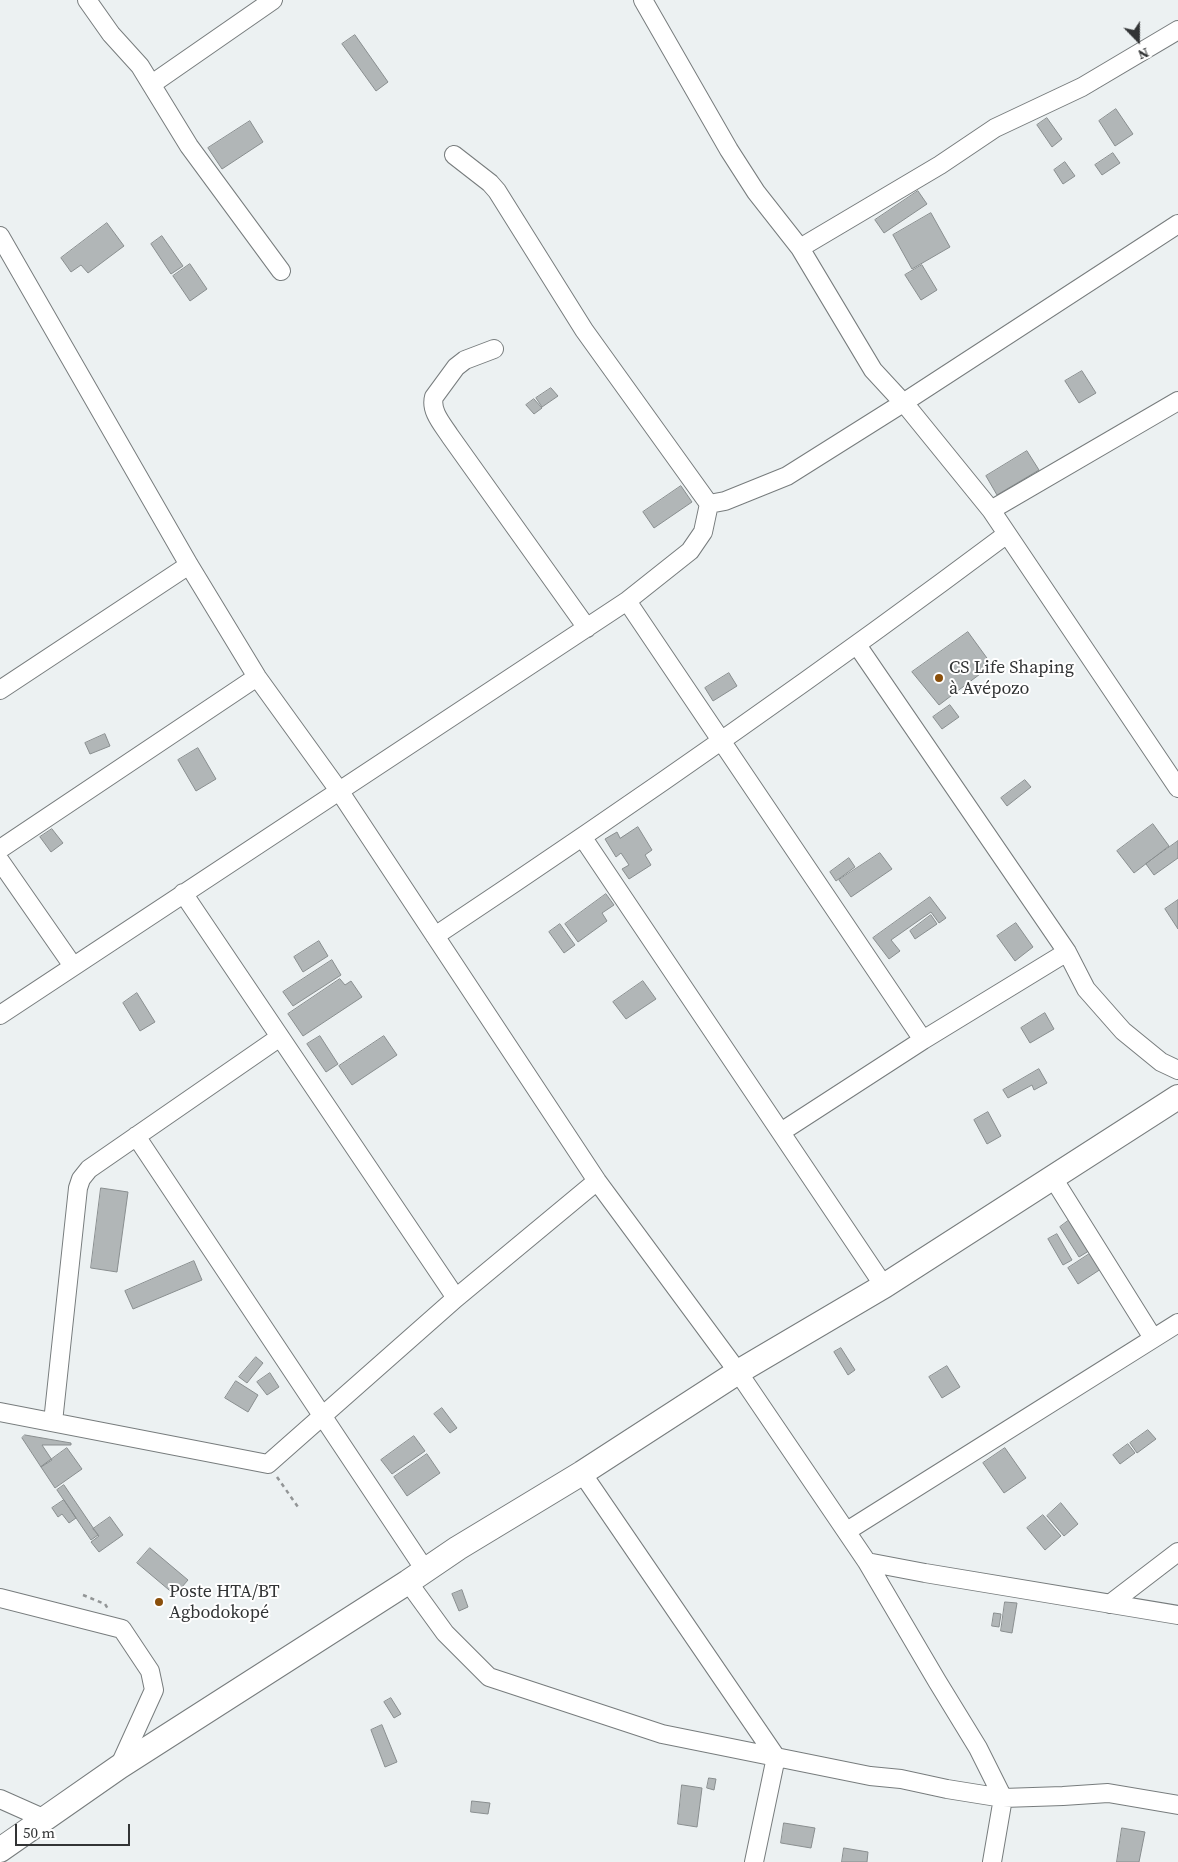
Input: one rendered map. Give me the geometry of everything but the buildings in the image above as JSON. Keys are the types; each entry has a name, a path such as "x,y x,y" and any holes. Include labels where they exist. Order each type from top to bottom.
{"street":[{"path":"87,0 111,34 140,66 189,146 281,271"},
{"path":"152,84 273,0"},
{"path":"644,0 729,150 756,192 800,248 873,370 903,403 991,510 1178,788"},
{"path":"800,248 940,165 995,128 1082,88 1178,30"},
{"path":"0,1015 587,628 626,601 690,551 703,532 708,504 584,330 497,192 490,183 454,155"},
{"path":"708,504 725,501 787,476 1178,224"},
{"path":"3,248 257,677 340,792 597,1181 738,1372 867,1562 936,1681 978,1748 1003,1798 992,1862"},
{"path":"494,349 465,360 456,367 434,397 432,402 434,410 450,436 587,628"},
{"path":"991,510 1178,400"},
{"path":"434,936 583,838 857,645 1007,534"},
{"path":"0,690 189,565"},
{"path":"626,601 722,739 924,1040"},
{"path":"857,645 1067,952 1086,989 1123,1031 1161,1062 1178,1070"},
{"path":"0,849 257,677"},
{"path":"583,838 884,1286"},
{"path":"0,861 73,966"},
{"path":"183,893 456,1298"},
{"path":"781,1132 924,1040 1067,952"},
{"path":"53,1422 78,1188 81,1178 89,1169 280,1037"},
{"path":"0,1850 118,1767 738,1372 884,1286 1178,1097"},
{"path":"136,1136 322,1417 417,1576 445,1633 489,1677 662,1734 870,1776 901,1779 1003,1798 1108,1793 1178,1805"},
{"path":"1053,1178 1153,1338"},
{"path":"0,1412 268,1464 456,1298 597,1181"},
{"path":"846,1531 1178,1323"},
{"path":"582,1472 776,1757 754,1862"},
{"path":"1110,1604 1178,1552"},
{"path":"867,1562 1178,1615"},
{"path":"0,1598 122,1629 141,1655 150,1671 154,1690 118,1767"},
{"path":"0,1799 45,1819"}],"path":[{"path":"268,1464 298,1507"},
{"path":"83,1594 105,1604"}],"place":[{"name":"CS Life Shaping à Avépozo","path":"939,678"},
{"name":"Poste HTA/BT Agbodokopé","path":"159,1602"}]}
